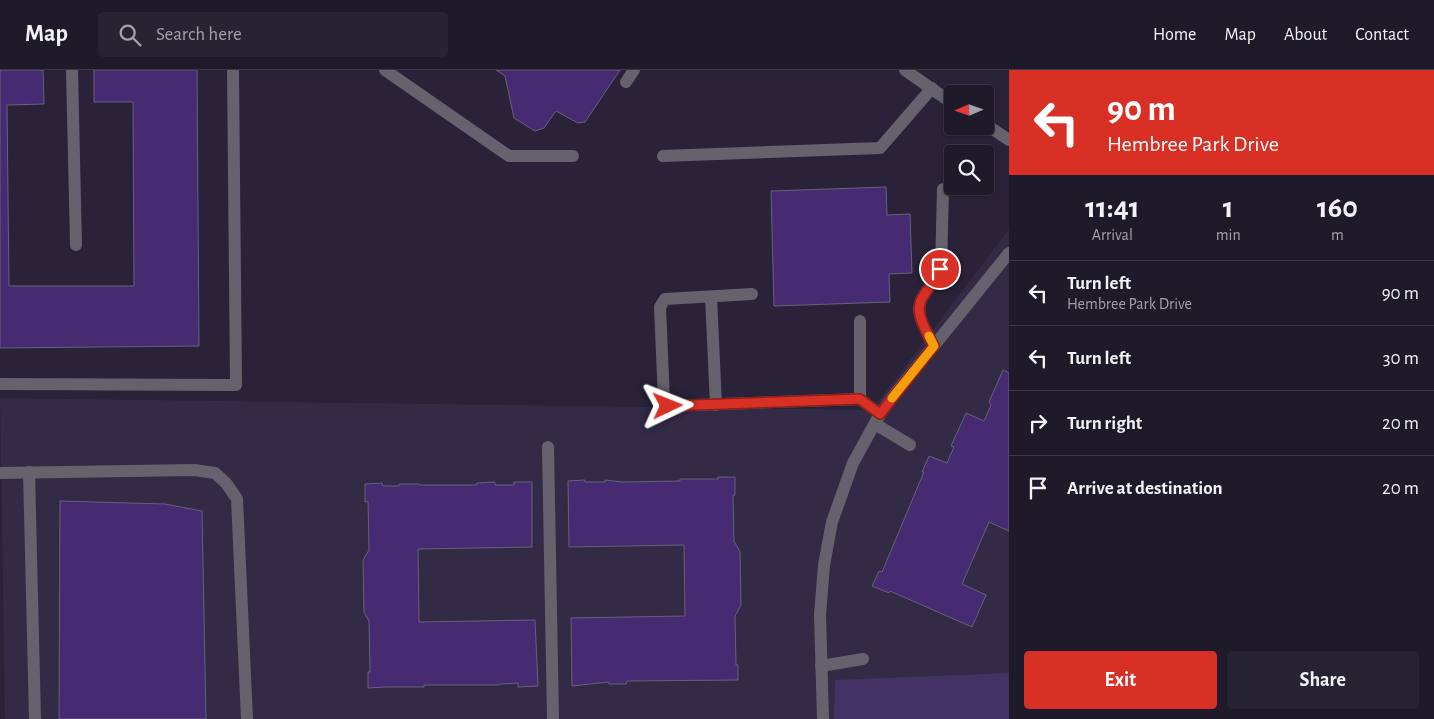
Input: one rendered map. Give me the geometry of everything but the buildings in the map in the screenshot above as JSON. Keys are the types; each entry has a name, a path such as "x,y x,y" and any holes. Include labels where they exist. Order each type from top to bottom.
{"street":[{"path":"72,70 76,246"},
{"path":"0,384 236,385 233,70"},
{"path":"385,70 509,156 573,156"},
{"path":"626,82 634,70"},
{"path":"905,70 944,97"},
{"path":"663,156 880,148 932,88"},
{"path":"994,130 1009,140"},
{"path":"934,346 920,317 919,306 923,296 937,280 940,269 943,189"},
{"path":"823,719 820,615 824,565 832,522 853,463 878,419 1009,253"},
{"path":"752,294 665,299 660,307 664,401 668,406 860,399"},
{"path":"712,297 716,404"},
{"path":"860,321 860,399 878,419 910,445"},
{"path":"548,447 553,719"},
{"path":"0,473 194,470 215,473 226,483 237,499 247,719"},
{"path":"29,472 35,719"},
{"path":"822,666 863,659"}],"shaded area":[{"path":"1009,229 1009,719 5,719 0,398 872,410"},
{"path":"1009,673 1009,719 834,719 835,680"}],"slow traffic":[{"path":"892,398 934,346 929,336"}],"route":[{"path":"668,406 860,399 880,414 934,346 920,317 919,306 923,296 937,280 940,269"}]}
